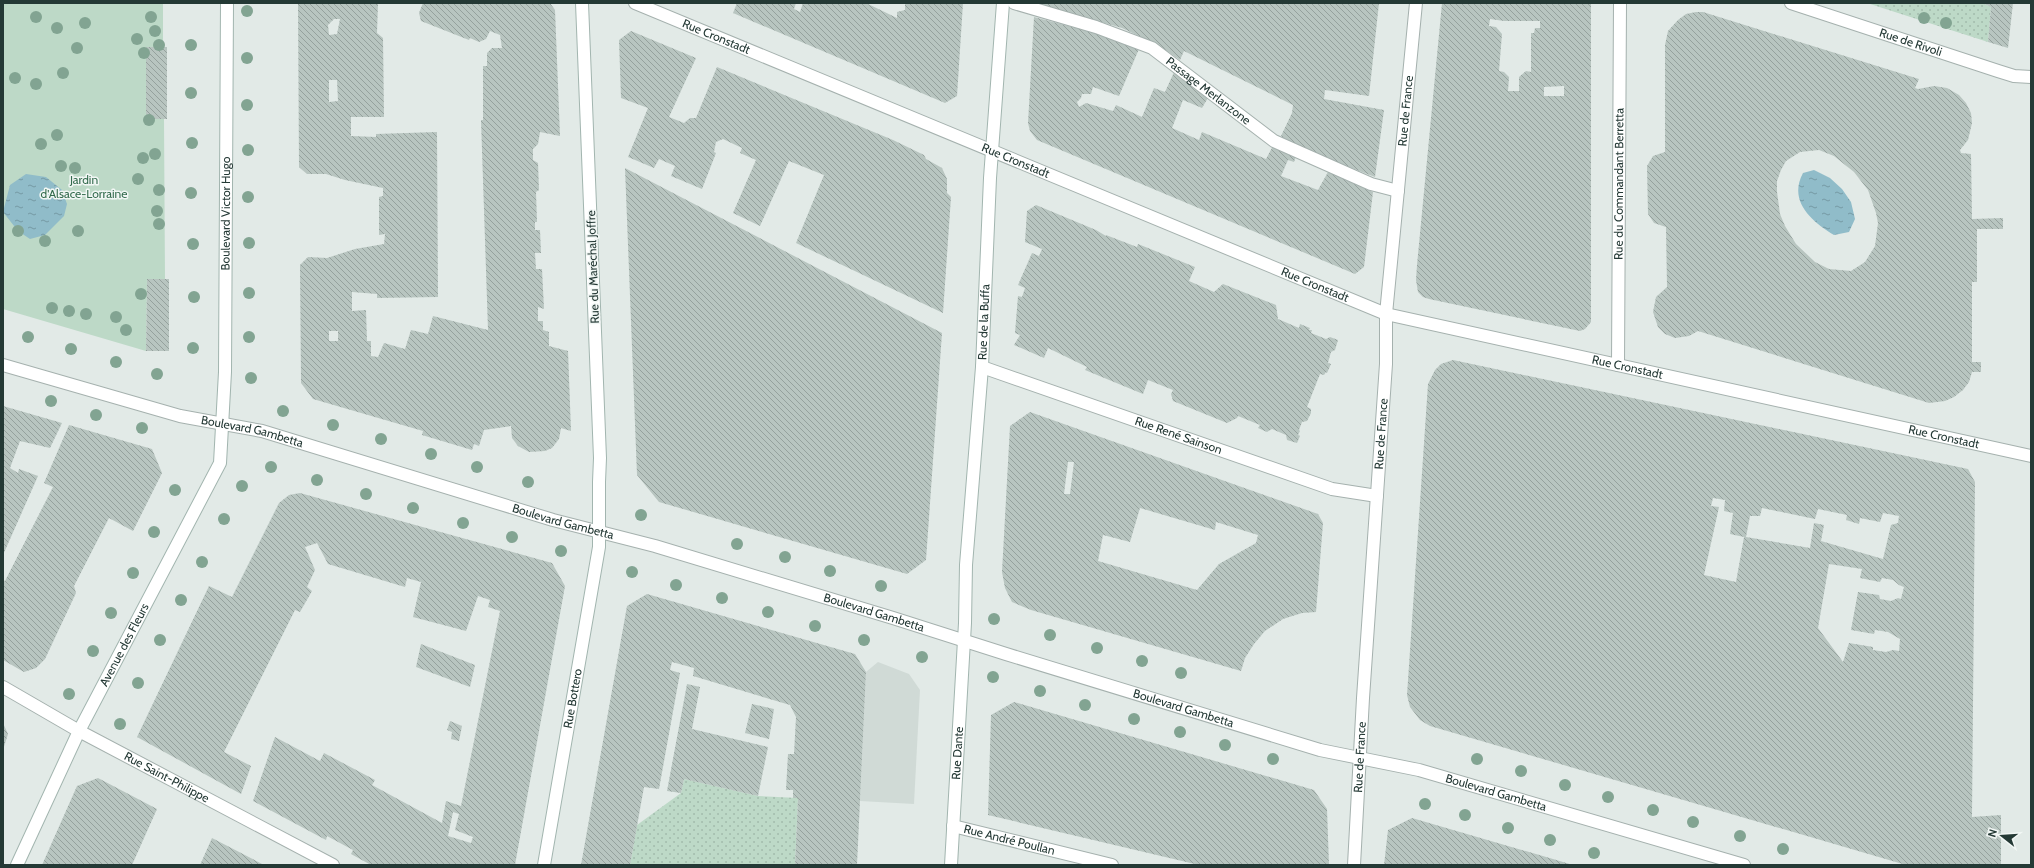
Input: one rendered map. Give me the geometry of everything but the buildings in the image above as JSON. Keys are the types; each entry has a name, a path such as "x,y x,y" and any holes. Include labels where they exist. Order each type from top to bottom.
{"street":[{"name":"Boulevard Victor Hugo","path":"222,424 225,372 227,3"},
{"name":"Rue du Maréchal Joffre","path":"582,3 600,458 599,532"},
{"name":"Rue Cronstadt","path":"635,3 1386,314 2031,456"},
{"name":"Rue de la Buffa","path":"964,641 966,565 982,367 992,150 1003,3"},
{"name":"Passage Merlanzone","path":"1014,3 1096,27 1152,48 1274,140 1371,184 1398,191"},
{"name":"Rue de France","path":"1354,865 1359,758 1386,364 1386,314 1416,3"},
{"name":"Rue du Commandant Berretta","path":"1618,365 1620,3"},
{"name":"Rue de Rivoli","path":"1791,3 2004,73 2031,77"},
{"name":"Boulevard Gambetta","path":"3,365 180,416 262,431 553,520 655,546 1320,750 1419,770 1744,865"},
{"name":"Rue René Sainson","path":"982,367 1332,489 1377,496"},
{"name":"Avenue des Fleurs","path":"17,865 80,731 220,463 222,424"},
{"name":"Rue Bottero","path":"544,865 594,581 599,547 599,532"},
{"name":"Rue Dante","path":"951,865 964,641"},
{"name":"Rue Saint-Philippe","path":"3,687 80,731 333,865"},
{"name":"Rue André Poullan","path":"953,826 1112,865"}],"shaded area":[{"path":"878,662 909,674 920,690 914,804 860,801 866,672"}],"green space":[{"name":"Jardin d'Alsace-Lorraine","path":"3,3 163,3 163,47 146,47 146,119 164,119 165,279 147,279 146,351 3,309"},
{"path":"1867,3 1982,3 1991,7 1988,42"},
{"path":"684,779 758,796 798,798 795,865 630,865 637,825 681,793"}],"water":[{"path":"1814,170 1830,178 1842,189 1851,202 1855,219 1849,232 1834,235 1810,217 1804,209 1798,193 1799,183 1803,173"},
{"path":"26,174 46,177 62,190 67,204 64,216 45,235 30,239 18,231 3,212 10,185"}]}
